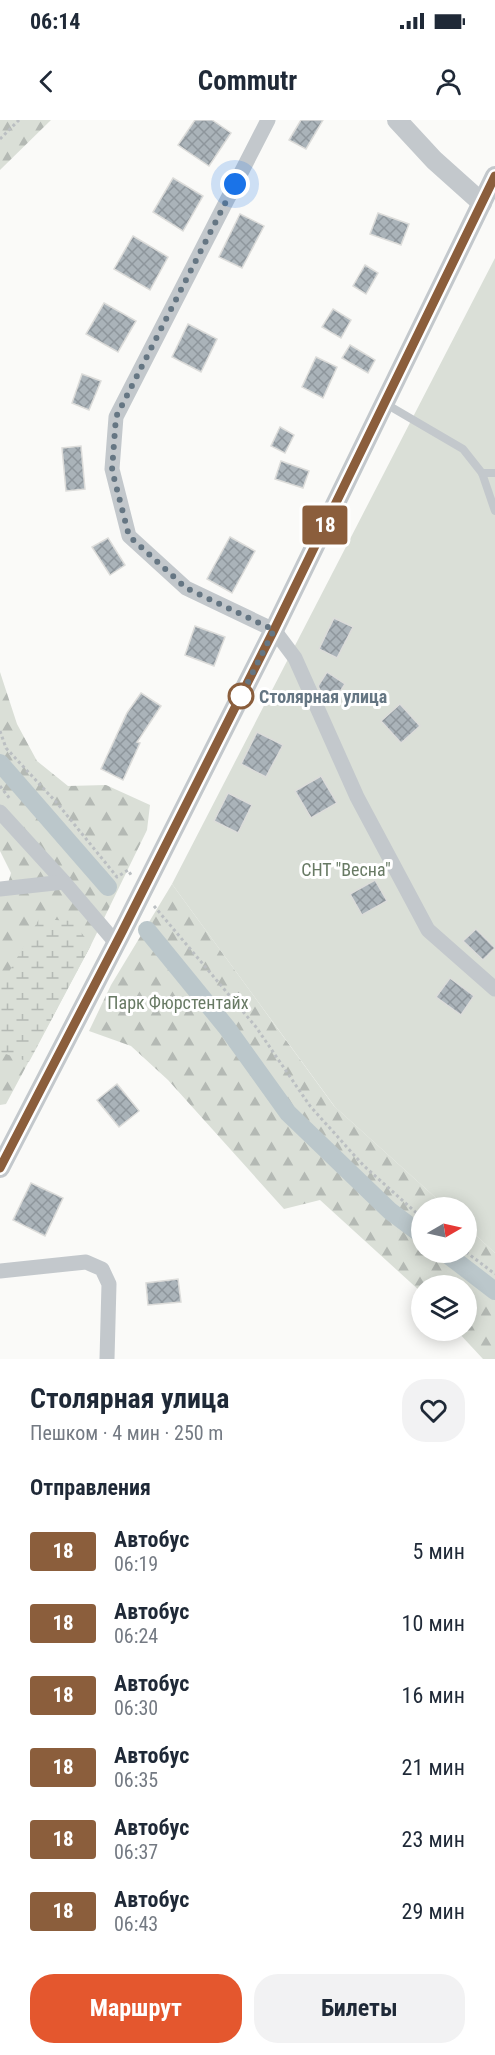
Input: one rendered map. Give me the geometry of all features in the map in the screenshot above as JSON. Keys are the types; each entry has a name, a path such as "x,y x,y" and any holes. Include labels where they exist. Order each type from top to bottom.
{"street":[{"path":"268,120 116,417 112,470 129,536 186,588 274,630 295,658 357,797 428,930 495,989"},
{"path":"397,120 434,160 482,203"},
{"path":"0,1168 274,630 495,176"},
{"path":"0,812 116,943"},
{"path":"0,889 64,882"},
{"path":"0,1271 86,1262 102,1269 109,1284 107,1359"}],"lane":[{"path":"384,403 463,449 482,473 495,511"},
{"path":"482,473 495,473"}],"path":[{"path":"0,139 19,120"},
{"path":"0,730 6,747 57,803 91,848 117,877"},
{"path":"166,921 256,1027 310,1106 363,1165 411,1208"},
{"path":"477,1260 495,1274"}],"green space":[{"path":"0,120 51,120 0,170"},
{"name":"СНТ \"Весна\"","path":"495,258 495,1253 477,1236 477,1197 435,1197 335,1107 172,884"},
{"path":"0,672 17,724 37,761 68,786 106,785 150,805 147,830 91,945 6,1104 0,1105 0,895 5,894 11,873 0,851"},
{"name":"Парк Фюрстентайх","path":"172,884 334,1106 435,1197 411,1197 411,1263 477,1263 477,1236 495,1253 495,1359 483,1359 466,1341 477,1341 477,1275 411,1275 411,1283 320,1200 284,1209 168,1080 131,1046 89,1031 111,985"},
{"path":"39,919 72,921 91,945 29,1062 0,1052 0,995 1,986"}],"building":[{"path":"195,120 212,120 231,133 209,166 178,145"},
{"path":"301,120 323,120 306,149 289,140"},
{"path":"173,178 203,196 183,231 153,212"},
{"path":"378,213 409,224 401,245 370,234"},
{"path":"240,214 264,226 242,268 219,257"},
{"path":"133,236 168,257 150,290 114,269"},
{"path":"365,265 378,273 366,294 353,286"},
{"path":"104,303 136,321 118,352 86,334"},
{"path":"333,309 351,320 341,338 322,327"},
{"path":"188,324 217,339 201,372 172,357"},
{"path":"350,345 375,360 368,373 342,358"},
{"path":"316,357 337,367 323,398 302,387"},
{"path":"82,374 101,381 89,410 72,403"},
{"path":"280,427 294,435 285,453 271,446"},
{"path":"81,446 85,489 66,491 62,448"},
{"path":"281,461 309,471 303,488 275,479"},
{"path":"230,537 255,551 232,593 207,579"},
{"path":"108,538 125,565 110,575 92,547"},
{"path":"334,618 353,627 337,658 319,649"},
{"path":"195,626 225,637 214,666 185,655"},
{"path":"327,672 345,684 333,703 323,696 318,686"},
{"path":"141,693 161,706 137,742 140,743 123,780 101,769 127,713"},
{"path":"400,704 420,726 401,743 381,721"},
{"path":"257,732 283,745 266,777 241,764"},
{"path":"321,776 337,803 311,818 295,791"},
{"path":"228,793 252,805 238,833 214,821"},
{"path":"375,880 387,901 362,915 350,894"},
{"path":"476,929 495,948 483,960 463,941"},
{"path":"450,978 474,996 461,1015 436,997"},
{"path":"117,1084 139,1111 119,1127 97,1100"},
{"path":"31,1183 63,1198 45,1236 13,1220"},
{"path":"178,1279 181,1302 148,1305 146,1283"}],"waterway":[{"path":"0,763 108,887"},
{"path":"147,930 227,1028 288,1113 390,1211 411,1227"},
{"path":"458,1263 495,1291"}],"bus line":[{"name":"18","path":"0,1168 274,630 495,176"}],"place":[{"name":"Столярная улица","path":"241,696"}],"route":[{"path":"235,184 116,417 112,470 129,536 186,588 274,630 241,696"}]}
